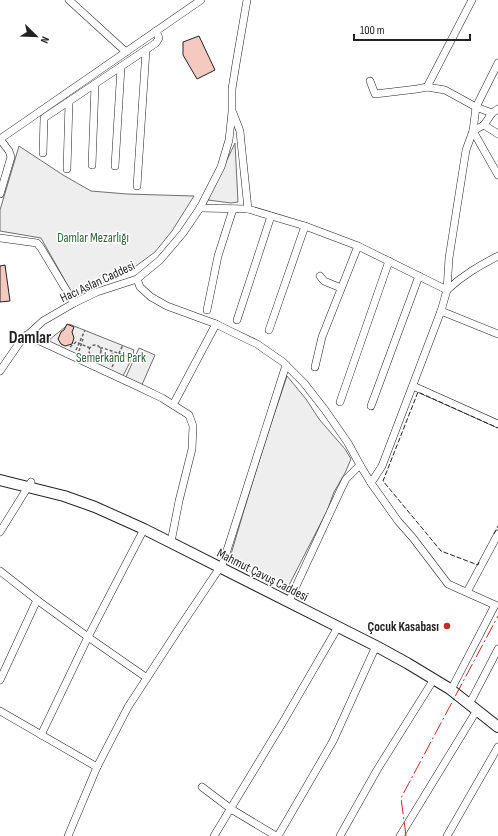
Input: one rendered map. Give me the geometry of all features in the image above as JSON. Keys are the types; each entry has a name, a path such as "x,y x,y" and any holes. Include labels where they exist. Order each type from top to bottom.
{"main road":[{"path":"0,474 30,484 74,493 151,525 222,565 290,597 398,653 472,699 498,719"},
{"name":"Mahmut Çavuş Caddesi","path":"0,480 30,484 96,507 222,565 376,646 434,679 450,689 498,726"}],"street":[{"path":"69,0 126,52"},
{"path":"0,194 11,157 10,151 0,139 201,0"},
{"name":"Hacı Aslan Caddesi","path":"0,370 20,342 43,321 97,292 137,279 160,260 183,233 200,208 220,167 229,140 233,83 247,0"},
{"path":"427,87 472,0"},
{"path":"43,153 44,118 157,42 159,38 156,31"},
{"path":"137,186 146,50"},
{"path":"371,483 382,466 441,311 447,290 449,258 466,150 473,131 476,107 498,63"},
{"path":"115,166 121,66"},
{"path":"370,81 375,94 427,87 445,90 476,107 495,111 484,125 473,131"},
{"path":"92,165 95,85"},
{"path":"67,169 69,102"},
{"path":"232,112 240,131 242,142 248,209"},
{"path":"484,125 498,134"},
{"path":"473,131 498,175"},
{"path":"200,208 248,209 305,226 358,246 447,290"},
{"path":"207,310 218,256 233,209"},
{"path":"237,320 271,216"},
{"path":"269,330 305,226"},
{"path":"0,238 37,243 74,303"},
{"path":"315,367 322,337 358,246"},
{"path":"447,290 471,271 498,256"},
{"path":"340,402 389,261"},
{"path":"320,276 324,281 341,288"},
{"path":"371,406 419,276"},
{"path":"137,279 140,287 151,297 167,306 216,324 257,344 286,365 304,383 326,410 348,443 371,483 398,521 414,538 448,584 497,604 452,686"},
{"path":"441,311 498,334"},
{"path":"173,405 216,324"},
{"path":"28,335 61,350 76,353 162,398 189,415 193,426 192,449 172,537"},
{"path":"68,836 97,767 128,707 222,565 286,365"},
{"path":"413,386 498,424"},
{"path":"290,597 346,479 360,465"},
{"path":"0,532 30,484"},
{"path":"40,735 88,637 144,529"},
{"path":"467,592 498,534"},
{"path":"0,571 37,600 147,678"},
{"path":"0,680 37,600"},
{"path":"214,836 338,627"},
{"path":"202,787 231,809 277,836 333,741 376,646"},
{"path":"472,699 498,649"},
{"path":"340,836 377,770 434,679"},
{"path":"400,836 477,710"},
{"path":"0,711 97,767"},
{"path":"447,836 498,747"}],"path":[{"path":"76,353 85,330"},
{"path":"76,353 83,339"},
{"path":"61,350 62,346 68,348 73,346 76,342 90,348"},
{"path":"90,348 95,345 132,358"},
{"path":"110,372 123,345"},
{"path":"90,348 90,356 96,357 100,354 100,348"},
{"path":"109,360 113,352"}],"green space":[{"path":"235,143 238,202 231,203 208,200"},
{"name":"Damlar Mezarlığı","path":"19,146 63,175 91,191 127,194 194,196 172,231 155,252 132,269 83,294 76,295 72,293 41,238 0,231 0,210"},
{"name":"Semerkand Park","path":"69,324 134,350 132,358 122,378 50,344 50,339"},
{"path":"139,348 155,355 141,387 125,379"},
{"path":"287,376 306,399 319,419 345,449 351,459 334,492 327,511 287,589 229,561"}],"building":[{"path":"199,36 215,70 197,79 183,55 183,42"},
{"path":"5,265 10,301 0,302 0,266"},
{"path":"67,324 74,327 72,332 74,338 72,344 65,346 61,344 58,339"}],"fence":[{"path":"479,562 478,565 441,551 383,481 418,392 498,428"},
{"path":"494,534 498,526"}],"power":[{"path":"406,836 401,798 498,616"}],"place":[{"name":"Çocuk Kasabası","path":"447,626"}],"district":[{"name":"Damlar","path":"30,337"}]}
